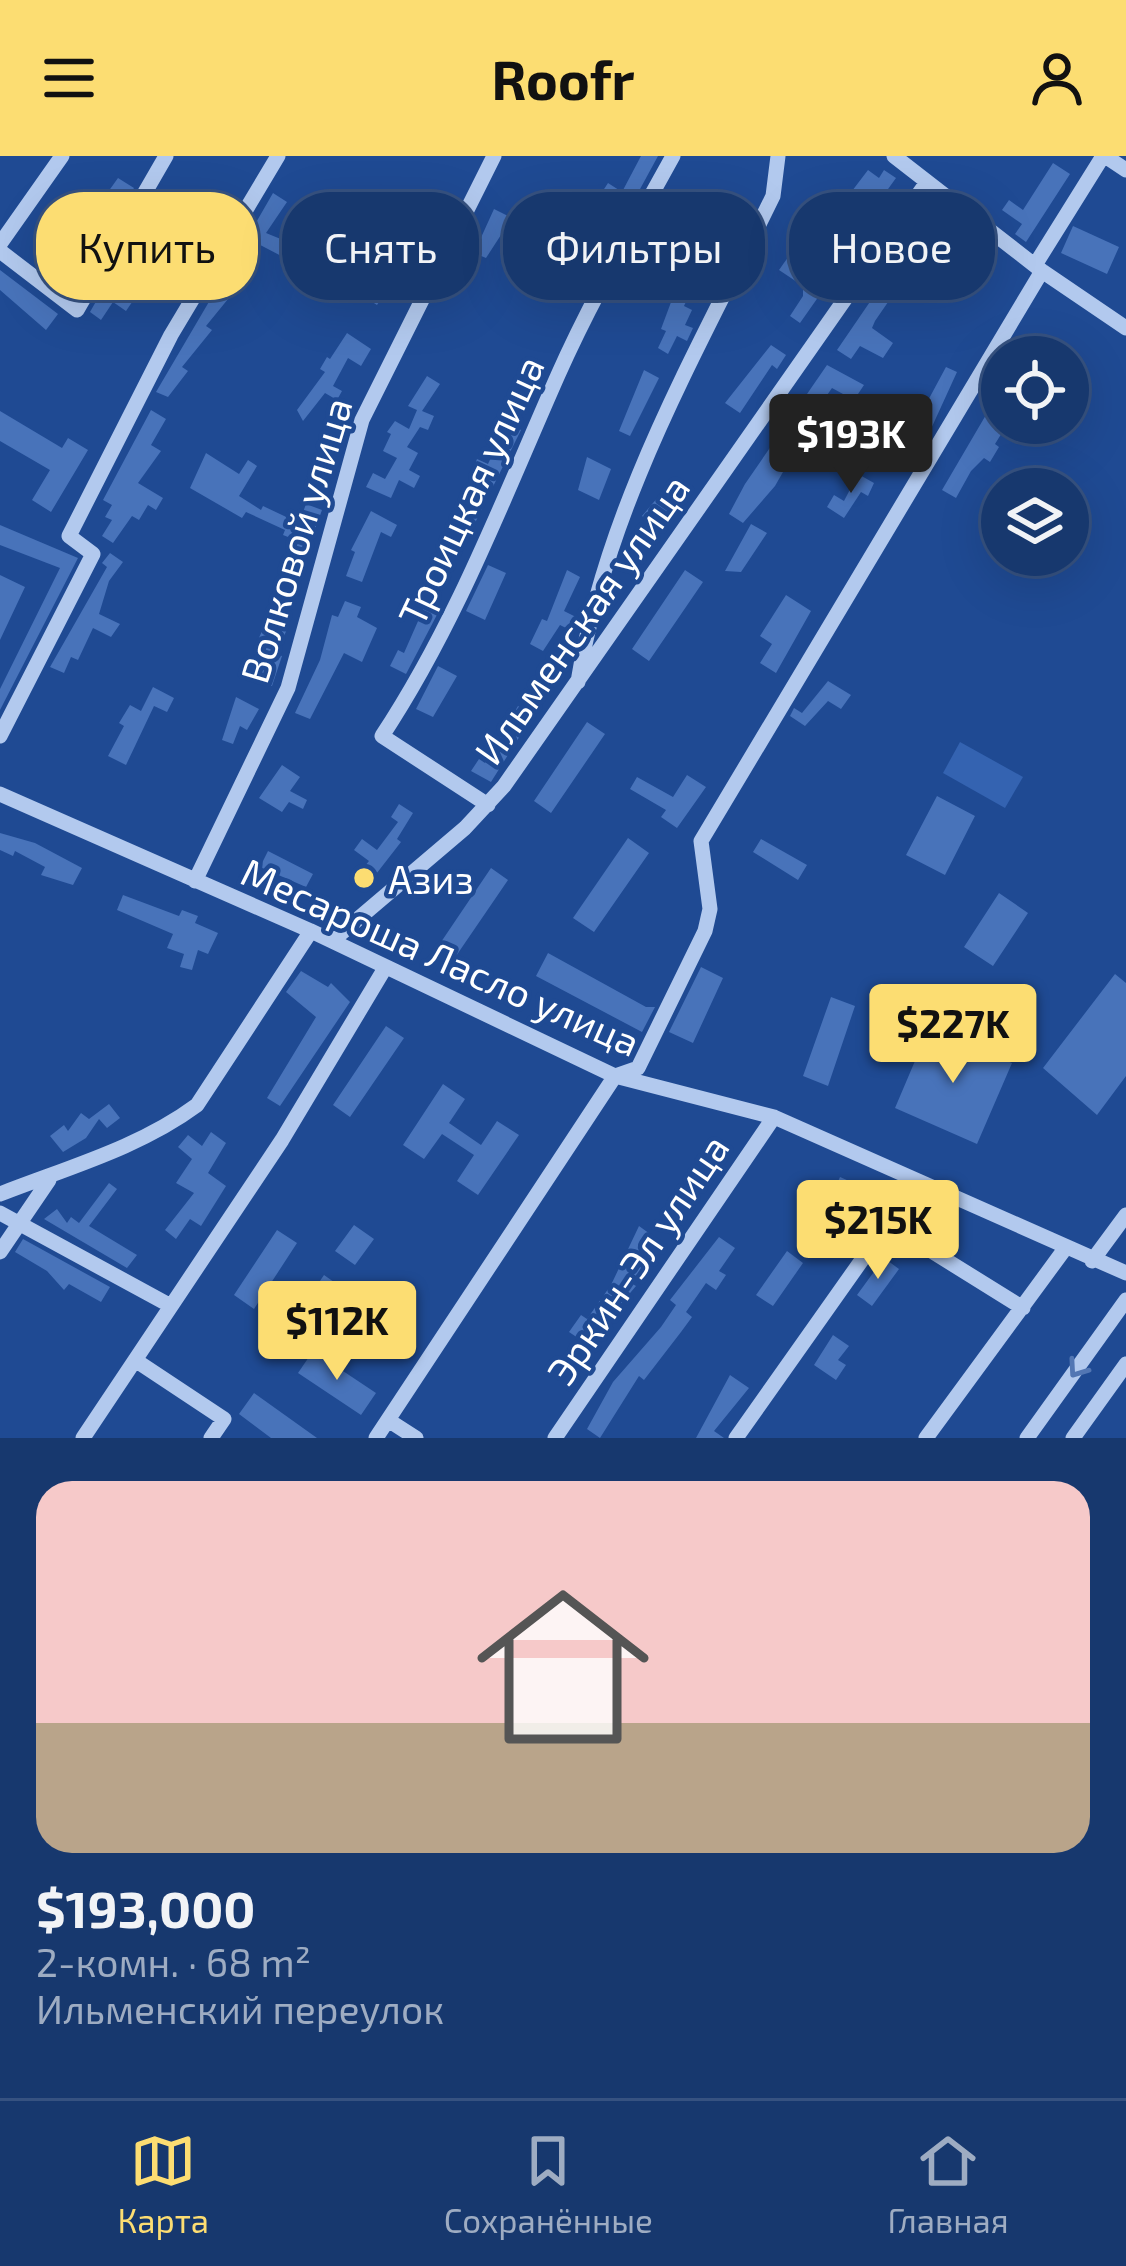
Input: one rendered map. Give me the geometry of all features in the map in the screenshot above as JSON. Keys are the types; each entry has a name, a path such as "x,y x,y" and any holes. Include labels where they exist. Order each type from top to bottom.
{"street":[{"path":"62,156 0,248 77,310 166,156"},
{"path":"0,736 93,554 69,536 171,335 278,156"},
{"name":"Волковой улица","path":"196,881 288,688 362,420 494,156"},
{"name":"Троицкая улица","path":"488,806 382,736 416,686 521,466 559,371 673,156"},
{"path":"578,685 603,568 629,490 773,196 778,156"},
{"path":"894,156 1038,268 1126,328"},
{"path":"376,1438 615,1076 638,1068 705,931 710,909 701,841 1104,156 1126,170"},
{"name":"Ильменская улица","path":"332,941 488,806 578,685 927,182"},
{"name":"Месароша Ласло улица","path":"0,794 311,931 615,1076 774,1117 1064,1250 1126,1273"},
{"path":"0,1194 49,1180 171,1125 197,1105 311,931"},
{"path":"83,1438 282,1140 385,968"},
{"name":"Эркин-Эл улица","path":"555,1438 774,1117"},
{"path":"0,1252 49,1180"},
{"path":"736,1438 916,1182"},
{"path":"0,1213 171,1306"},
{"path":"1092,1261 1126,1215"},
{"path":"888,1224 1023,1308"},
{"path":"926,1438 1064,1250"},
{"path":"1028,1438 1126,1300"},
{"path":"135,1360 224,1420 211,1438"},
{"path":"1073,1438 1126,1364"},
{"path":"388,1420 416,1438"}],"shaded area":[{"path":"960,742 1023,777 1005,808 943,773"}],"building":[{"path":"641,156 658,156 638,192 622,192"},
{"path":"1053,163 1070,174 1026,242 1015,234 1022,224 1002,210 1009,200 1023,210"},
{"path":"868,170 879,178 884,170 896,178 886,192 851,192"},
{"path":"118,178 134,188 131,192 108,192"},
{"path":"273,193 282,199 282,209 266,233 282,240 282,256 258,244 258,219"},
{"path":"494,209 503,214 503,232 486,258 479,255 479,242"},
{"path":"1073,226 1119,247 1107,274 1061,253"},
{"path":"789,256 789,277 779,270"},
{"path":"0,270 58,314 46,330 0,290"},
{"path":"97,300 133,300 126,311 113,302 101,320 90,312"},
{"path":"210,300 227,300 206,326 212,330 182,367 188,371 168,397 156,392"},
{"path":"672,300 687,300 684,306 692,310 685,325 693,328 687,341 677,336 668,354 658,348 666,331 661,329"},
{"path":"800,300 816,300 800,323 790,316"},
{"path":"871,300 889,300 872,328 893,343 883,358 860,346 851,359 837,350"},
{"path":"347,333 371,349 361,366 348,358 333,386 342,391 337,400 325,393 303,421 297,410 325,372 320,369 327,357"},
{"path":"771,345 786,355 777,369 772,365 740,413 725,403"},
{"path":"827,365 864,385 854,400 832,388 786,454 791,458 775,486 743,523 729,514"},
{"path":"946,367 957,372 925,442 911,432"},
{"path":"644,370 659,378 630,436 619,431"},
{"path":"427,376 440,384 422,411 434,416 428,430 420,427 407,447 418,453 409,470 420,476 414,488 399,480 391,498 366,487 373,473 385,479 397,458 383,451 391,434 387,432 395,421 409,429 417,410 408,406"},
{"path":"151,410 166,419 151,445 161,451 138,483 163,498 156,510 148,505 139,520 132,516 113,543 102,536 112,520 105,517 112,505 103,500"},
{"path":"0,411 62,448 68,438 88,450 51,512 32,500 50,470 0,441"},
{"path":"507,423 521,430 472,529 461,523 479,481 470,477 477,459 488,464"},
{"path":"981,423 981,444 999,447 990,462 984,458 971,471 956,498 942,490"},
{"path":"206,453 239,474 248,460 257,466 239,496 261,510 263,506 299,523 306,504 322,510 298,575 281,567 293,539 283,535 285,530 246,512 242,518 190,488"},
{"path":"587,457 611,469 599,500 578,490"},
{"path":"858,474 874,483 868,496 861,492 844,518 827,507 834,495 844,501"},
{"path":"670,483 687,494 663,530 642,516"},
{"path":"371,511 397,525 391,537 381,532 362,582 346,576 355,552 351,550"},
{"path":"751,524 767,533 741,572 725,571"},
{"path":"0,525 78,558 0,710 0,689 60,568 0,545"},
{"path":"110,553 123,562 109,581 99,614 120,624 111,637 93,628 78,660 71,657 64,673 50,667 107,567 102,563"},
{"path":"488,565 506,573 485,620 466,611"},
{"path":"567,570 580,577 564,611 576,617 570,630 560,625 543,651 530,644 542,619 547,621"},
{"path":"685,570 703,582 649,661 632,649"},
{"path":"0,575 25,587 0,640"},
{"path":"786,595 811,611 776,673 760,663 772,644 760,636"},
{"path":"345,601 361,607 357,617 377,628 362,662 344,653 310,719 295,713 320,660 332,615 338,617"},
{"path":"426,603 440,609 406,674 390,666 398,650 404,653"},
{"path":"268,618 288,627 276,654 282,656 272,686 257,679 267,646 257,642"},
{"path":"438,666 457,676 433,717 416,709"},
{"path":"828,681 851,695 841,709 828,701 805,726 790,716 794,708 802,713"},
{"path":"153,687 174,698 167,712 154,706 126,765 108,756 124,726 119,723 130,705 141,711"},
{"path":"236,697 259,709 247,730 240,726 233,744 222,740"},
{"path":"518,706 533,715 491,782 471,771 479,759 485,763"},
{"path":"587,722 605,734 551,813 534,801"},
{"path":"282,765 300,777 290,791 307,800 303,809 289,802 282,812 259,798"},
{"path":"687,775 706,787 677,828 661,817 666,810 630,789 637,777 673,797"},
{"path":"937,796 975,816 945,875 906,855"},
{"path":"399,804 413,813 397,839 401,842 366,887 355,878 369,861 354,850 362,839 377,850 398,822 391,817"},
{"path":"0,833 35,843 82,868 73,885 41,875 45,867 15,851 13,856 0,850"},
{"path":"628,838 649,853 594,932 573,918"},
{"path":"761,839 807,865 798,880 753,852"},
{"path":"268,851 313,874 306,887 260,867"},
{"path":"491,868 508,880 454,959 437,948"},
{"path":"999,893 1028,913 993,966 964,947"},
{"path":"123,895 179,916 182,910 198,916 195,923 218,933 208,954 198,950 192,970 180,967 184,954 167,948 173,934 117,910"},
{"path":"548,953 646,1007 655,1007 642,1032 536,976"},
{"path":"701,967 723,978 693,1043 669,1032"},
{"path":"301,971 328,987 331,983 350,1002 280,1106 267,1098 316,1017 286,992"},
{"path":"1115,974 1126,983 1126,1076 1097,1115 1043,1068"},
{"path":"831,997 855,1006 828,1086 803,1076"},
{"path":"386,1026 404,1038 350,1117 333,1105"},
{"path":"929,1028 1012,1063 977,1144 895,1108"},
{"path":"443,1084 465,1099 449,1123 481,1145 497,1121 519,1135 478,1195 457,1181 474,1155 442,1134 424,1159 403,1145"},
{"path":"109,1104 120,1118 107,1128 99,1119 86,1138 63,1152 50,1136 64,1125 68,1131 81,1113 89,1119"},
{"path":"211,1132 226,1143 208,1173 226,1186 201,1226 190,1219 176,1239 165,1230 194,1193 176,1183 192,1159 178,1147 188,1135 202,1146"},
{"path":"840,1177 883,1196 872,1221 829,1202"},
{"path":"109,1183 117,1189 89,1226 137,1255 127,1268 44,1219 57,1209 67,1223 71,1217 79,1223"},
{"path":"354,1225 374,1239 355,1265 335,1251"},
{"path":"639,1226 657,1239 631,1283 636,1286 587,1344 569,1332 581,1315 587,1319 611,1285"},
{"path":"277,1230 297,1243 254,1309 234,1295"},
{"path":"719,1237 735,1248 719,1271 726,1275 716,1290 706,1283 686,1312 692,1317 644,1380 639,1376 600,1438 587,1429 613,1382 661,1327 676,1305 670,1300"},
{"path":"23,1239 110,1287 101,1302 69,1284 64,1290 47,1271 15,1252"},
{"path":"787,1251 803,1263 773,1306 756,1295"},
{"path":"884,1258 899,1269 872,1306 857,1295"},
{"path":"324,1275 411,1336 397,1357 307,1300"},
{"path":"833,1335 849,1346 838,1360 846,1365 836,1380 814,1365"},
{"path":"313,1351 376,1393 361,1415 298,1373"},
{"path":"730,1375 749,1388 714,1431 724,1438 696,1438"},
{"path":"254,1393 317,1438 271,1438 239,1414"}],"place":[{"name":"Азиз","path":"364,878"}]}
